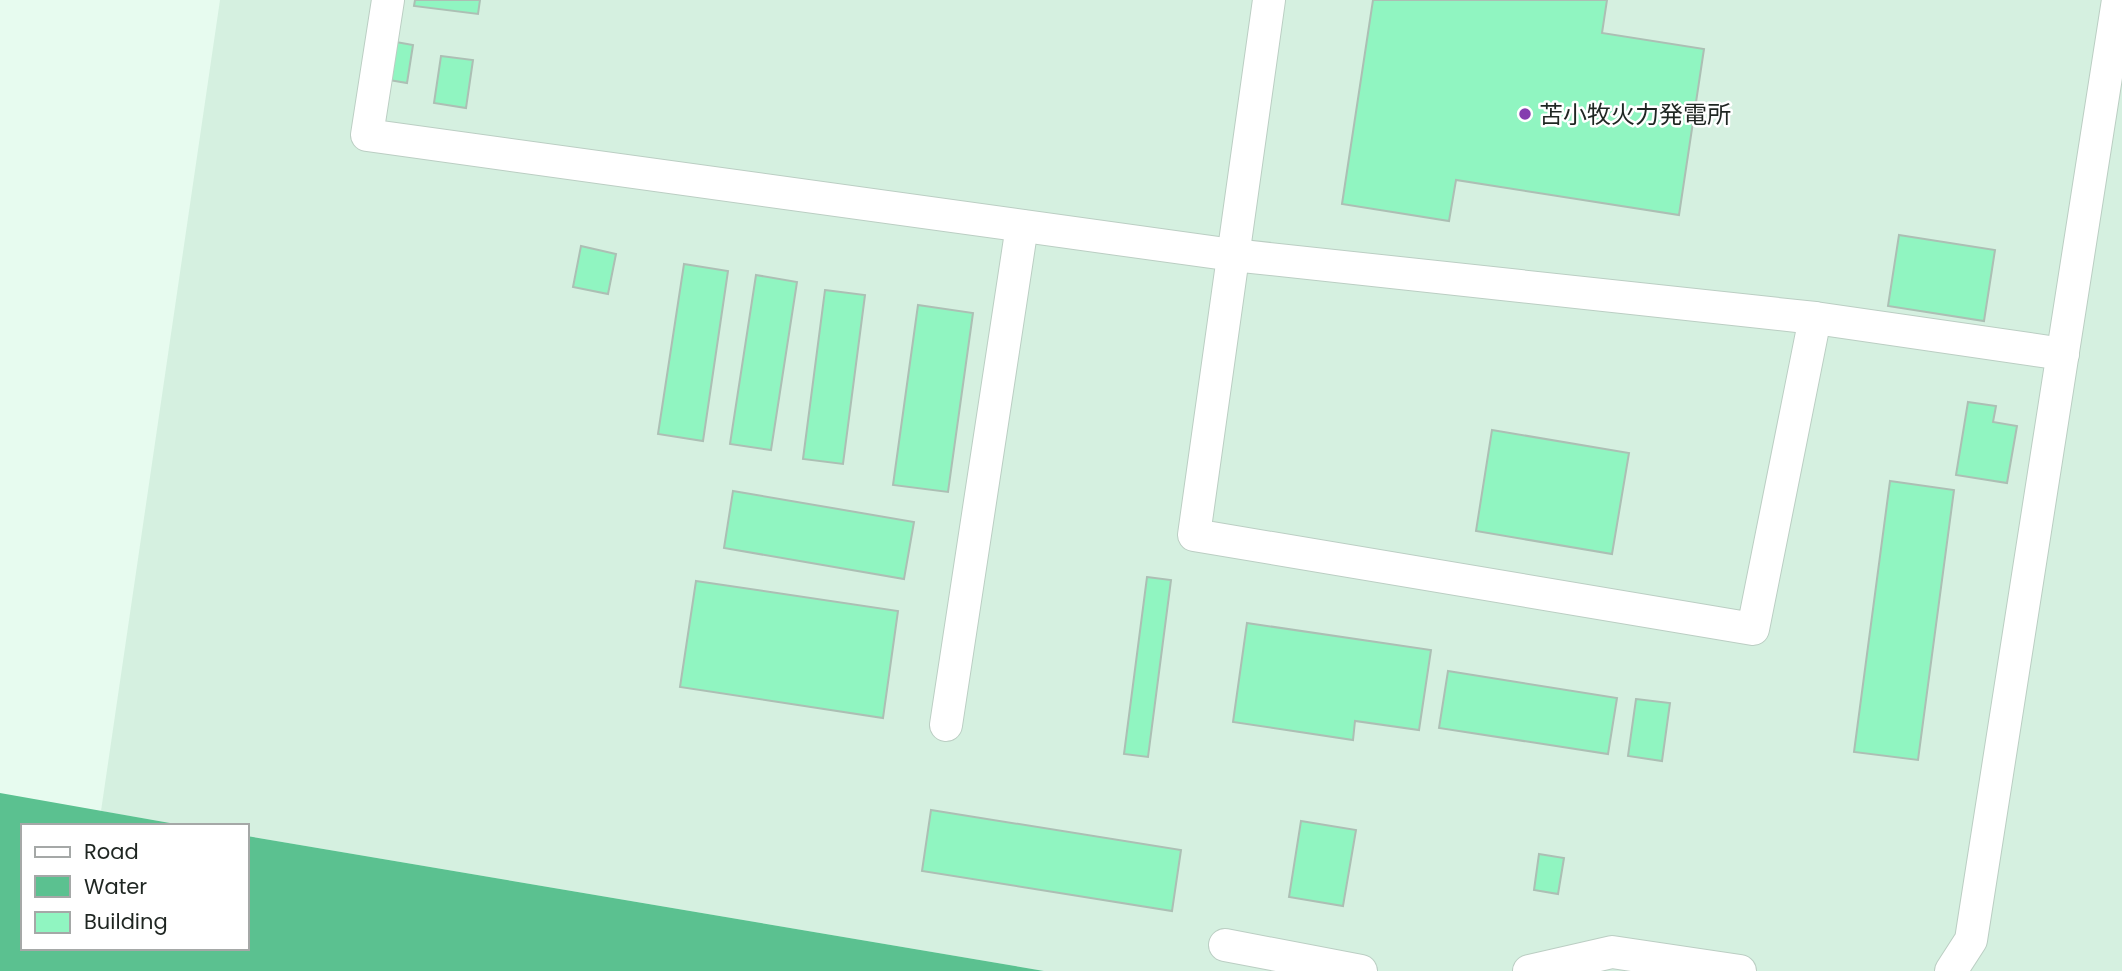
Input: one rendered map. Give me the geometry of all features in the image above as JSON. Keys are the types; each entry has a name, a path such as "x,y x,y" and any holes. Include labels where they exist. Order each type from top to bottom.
{"lane":[{"path":"388,0 367,135 1233,255 1815,318 2063,354"},
{"path":"1269,0 1194,535 1753,629 1815,318"},
{"path":"1951,971 1971,940 2118,0"},
{"path":"946,725 1022,226"},
{"path":"1224,944 1361,971"},
{"path":"1529,971 1612,952 1740,971"}],"shaded area":[{"path":"220,0 2122,0 2122,971 1044,971 248,836 248,824 176,824 101,811"}],"water":[{"path":"0,793 176,824 21,824 21,950 248,950 248,836 1044,971 0,971"}],"building":[{"path":"415,0 480,0 478,14 414,6"},
{"name":"苫小牧火力発電所","path":"1373,0 1607,0 1602,33 1704,49 1679,215 1456,180 1449,221 1342,204"},
{"path":"396,42 413,45 407,83 389,80"},
{"path":"441,56 473,60 466,108 434,103"},
{"path":"1899,235 1995,250 1984,321 1888,306"},
{"path":"581,246 616,254 608,294 573,287"},
{"path":"684,264 728,271 703,441 658,434"},
{"path":"756,275 797,282 771,450 730,444"},
{"path":"825,290 865,295 843,464 803,459"},
{"path":"918,305 973,313 948,492 893,485"},
{"path":"1968,402 1996,406 1993,422 2017,426 2007,483 1956,475"},
{"path":"1492,430 1629,453 1612,554 1476,531"},
{"path":"1890,481 1954,490 1918,760 1854,752"},
{"path":"733,491 914,522 904,579 724,548"},
{"path":"1147,577 1171,580 1148,757 1124,754"},
{"path":"696,581 898,611 883,718 680,687"},
{"path":"1247,623 1431,650 1419,730 1355,721 1353,740 1233,722"},
{"path":"1448,671 1617,698 1608,754 1439,728"},
{"path":"1636,699 1670,703 1662,761 1628,756"},
{"path":"931,810 1181,850 1172,911 922,871"},
{"path":"1301,821 1356,830 1343,906 1289,897"},
{"path":"1539,854 1564,858 1558,894 1534,890"}],"place":[{"name":"苫小牧火力発電所","path":"1525,114"}]}
